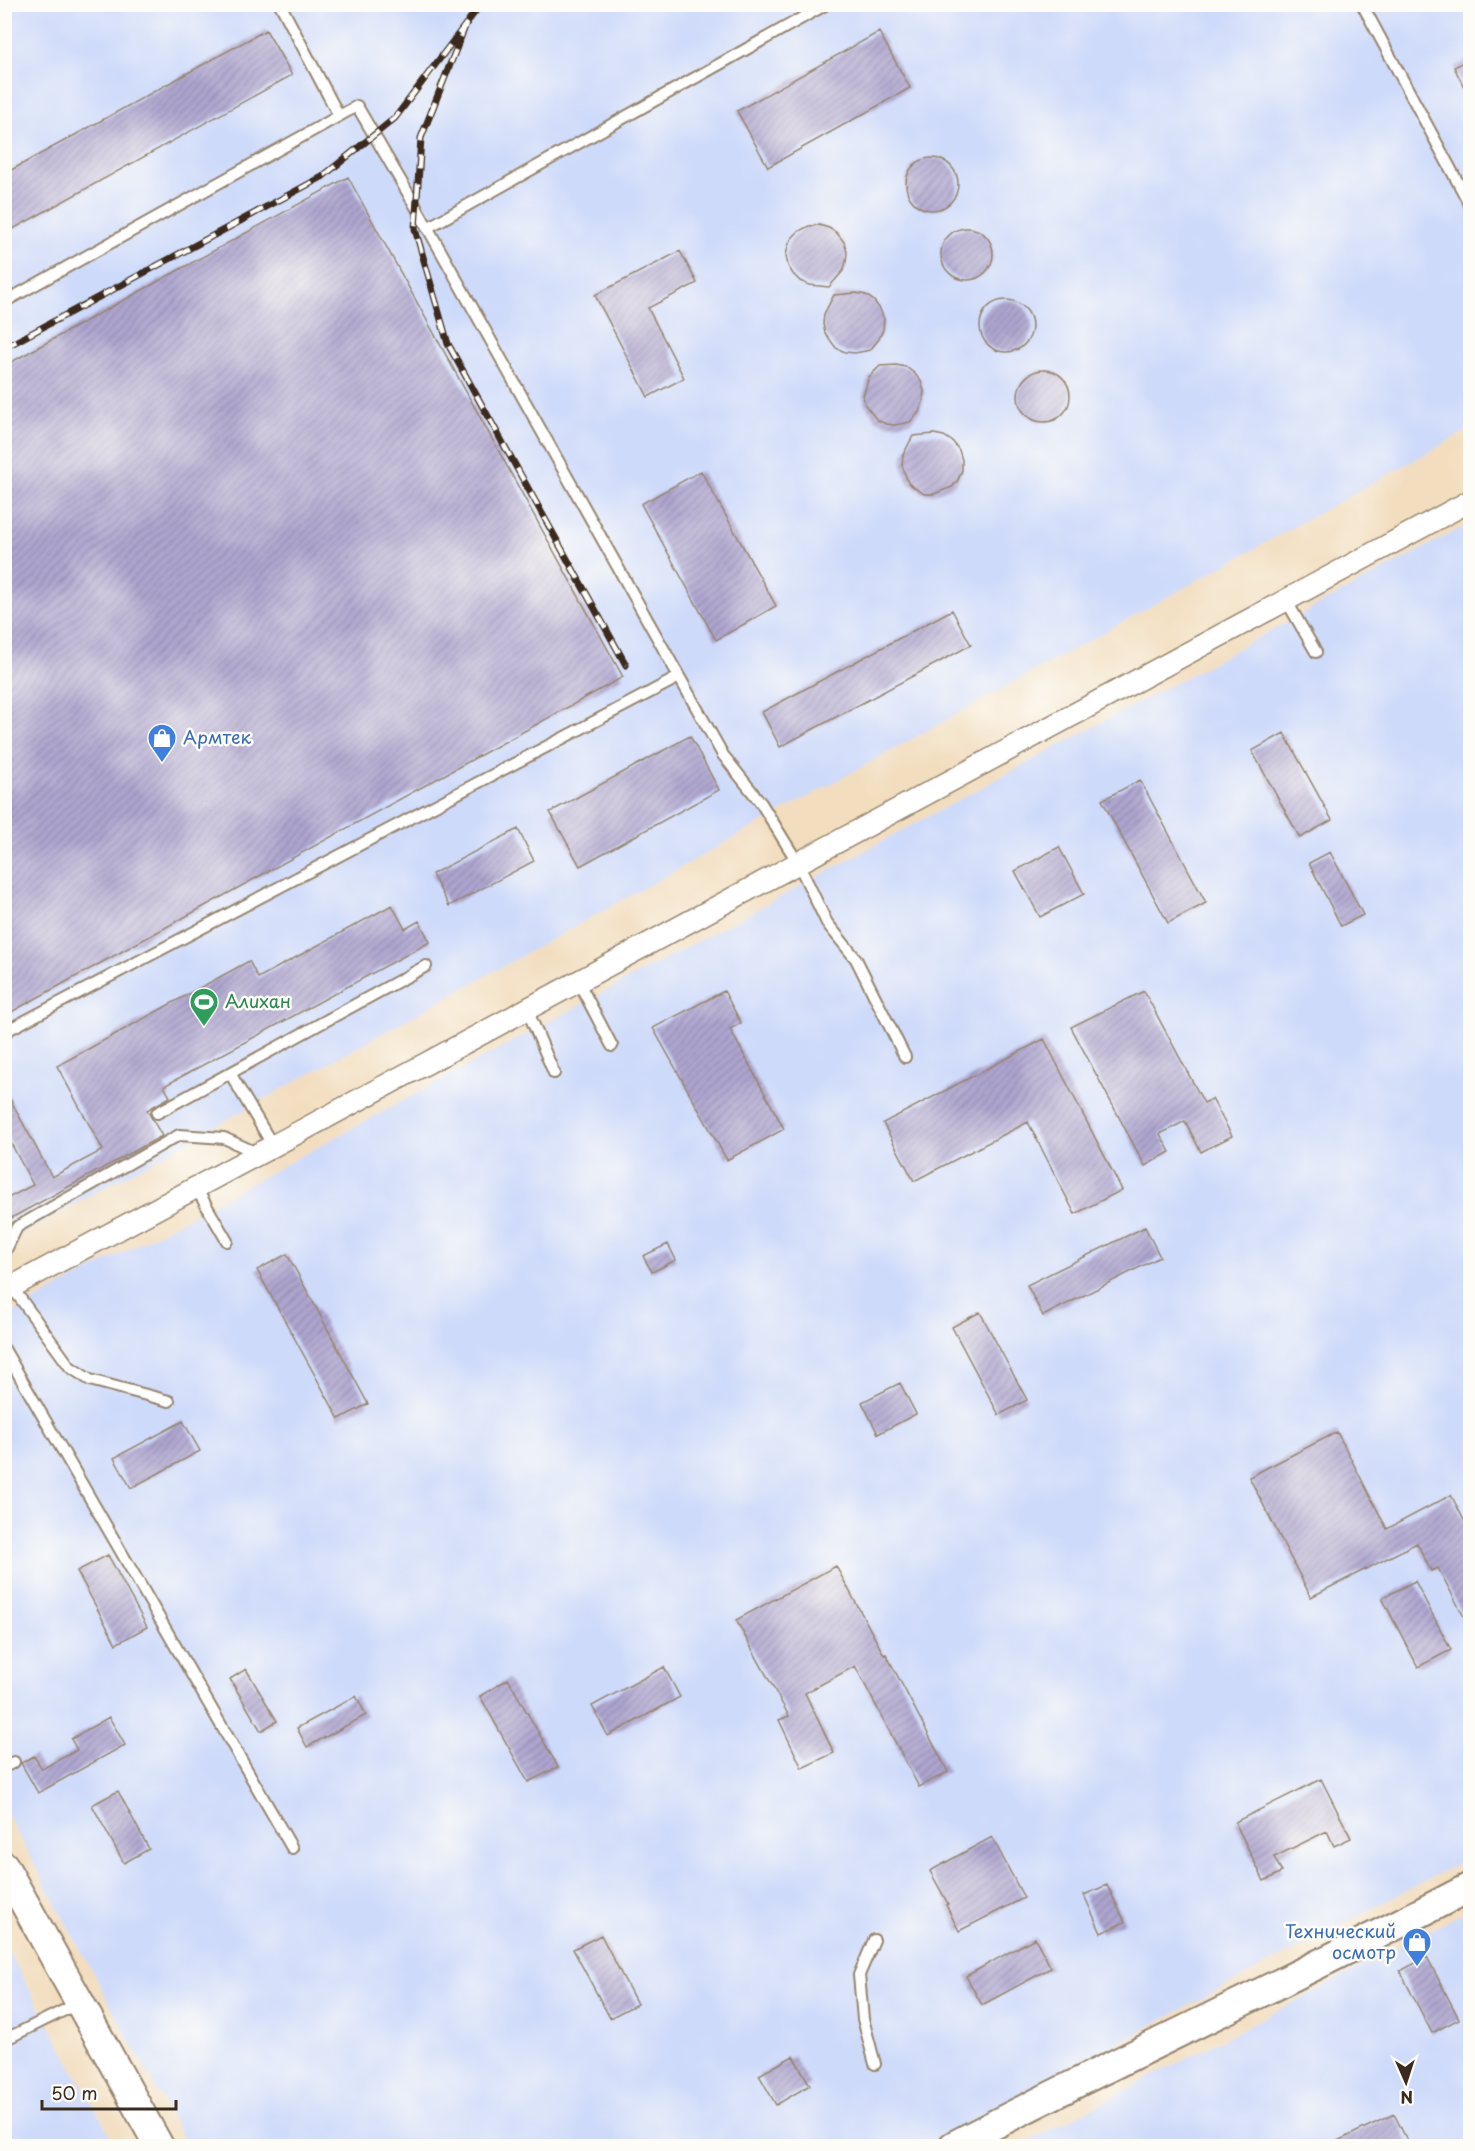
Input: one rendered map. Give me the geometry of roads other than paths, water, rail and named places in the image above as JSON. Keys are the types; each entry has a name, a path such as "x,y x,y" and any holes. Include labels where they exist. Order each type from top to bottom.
{"street":[{"path":"8,1289 1470,501"},
{"path":"4,1866 159,2146"},
{"path":"953,2146 1058,2091 1252,1998 1470,1887"}],"lane":[{"path":"280,4 339,116"},
{"path":"427,228 827,4"},
{"path":"1362,4 1470,204"},
{"path":"4,302 357,106 723,755 761,803 798,863 827,923 856,959 905,1057"},
{"path":"1286,600 1316,652"},
{"path":"4,1032 679,677"},
{"path":"157,1113 426,966"},
{"path":"578,981 612,1046"},
{"path":"527,1009 554,1073"},
{"path":"230,1073 266,1150"},
{"path":"4,1254 17,1227 179,1135 224,1138 266,1150"},
{"path":"196,1188 227,1241"},
{"path":"8,1289 70,1367 90,1380 169,1401"},
{"path":"4,1349 292,1848"},
{"path":"874,1940 859,1975 863,2019 875,2064"},
{"path":"4,2040 80,2003"}],"railway":[{"path":"4,348 322,177 395,118 481,4"},
{"path":"466,24 421,138 415,229 448,344 626,665"}],"place":[{"name":"Армтек","path":"162,764"},
{"name":"Алихан","path":"204,1028"},
{"name":"Технический осмотр","path":"1417,1968"}]}
